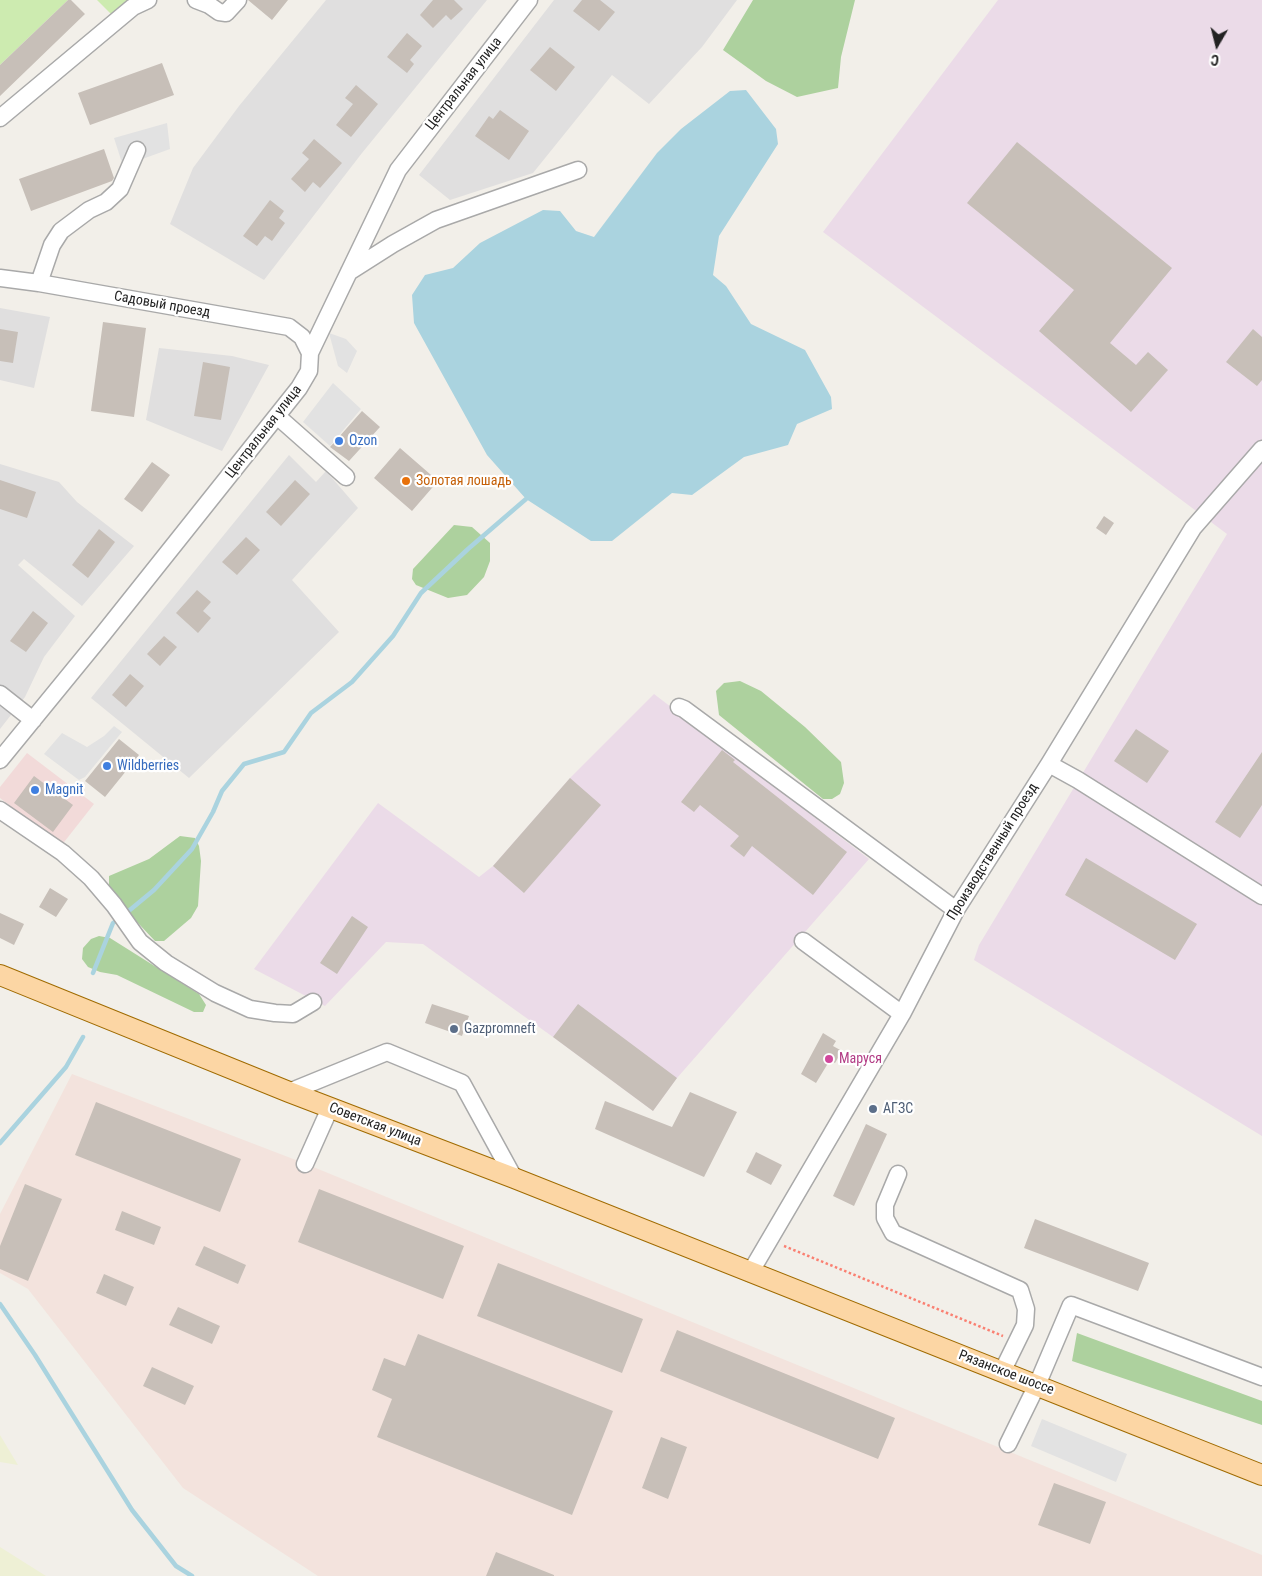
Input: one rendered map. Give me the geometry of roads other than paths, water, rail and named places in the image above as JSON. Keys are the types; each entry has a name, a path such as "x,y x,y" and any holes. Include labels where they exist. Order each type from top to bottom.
{"main road":[{"name":"Советская улица","path":"0,975 289,1092 514,1178 750,1273"},
{"name":"Рязанское шоссе","path":"750,1273 1262,1475"}],"street":[{"path":"0,118 133,7 148,0"},
{"path":"196,0 209,5 219,12 226,13 236,1"},
{"name":"Центральная улица","path":"0,760 299,388 309,371 310,353 398,170 530,0"},
{"path":"39,283 52,245 61,231 90,210 106,202 120,189 137,150"},
{"path":"349,272 436,220 578,170"},
{"name":"Садовый проезд","path":"0,278 39,283 289,327 302,337 310,353"},
{"path":"277,416 346,477"},
{"name":"Производственный проезд","path":"750,1273 902,1014 956,910 1049,764 1193,528 1256,467 1262,449"},
{"path":"0,694 33,720"},
{"path":"679,707 956,910"},
{"path":"1049,764 1078,780 1262,896"},
{"path":"0,810 62,853 91,878 140,942 166,963 215,993 250,1009 293,1014 313,1002"},
{"path":"803,940 902,1014"},
{"path":"289,1092 387,1052 462,1083 514,1178"},
{"path":"306,1164 330,1108"},
{"path":"898,1174 885,1206 885,1218 893,1232 1020,1290 1026,1310 1025,1325 1002,1372"},
{"path":"1008,1444 1037,1385 1071,1305 1262,1377"}],"water":[{"path":"746,90 776,129 778,144 719,236 713,275 726,286 751,324 805,350 831,397 832,409 797,424 788,445 744,457 692,495 672,493 612,541 591,541 526,499 487,455 414,323 412,295 425,275 453,268 480,243 543,210 560,211 576,231 594,237 657,153 681,129 730,91"}],"waterway":[{"path":"125,914 154,890 192,849 213,812 222,791 244,764 284,752 311,713 352,682 393,636 421,593 526,499"},
{"path":"93,973 113,923 119,919"},
{"path":"0,1143 66,1067 83,1037"},
{"path":"0,1304 35,1355 132,1510 176,1566 192,1576"}],"place":[{"name":"Ozon","path":"339,441"},
{"name":"Золотая лошадь","path":"406,481"},
{"name":"Wildberries","path":"107,766"},
{"name":"Magnit","path":"35,790"},
{"name":"Gazpromneft","path":"454,1029"},
{"name":"Маруся","path":"829,1059"},
{"name":"АГЗС","path":"873,1109"}]}
